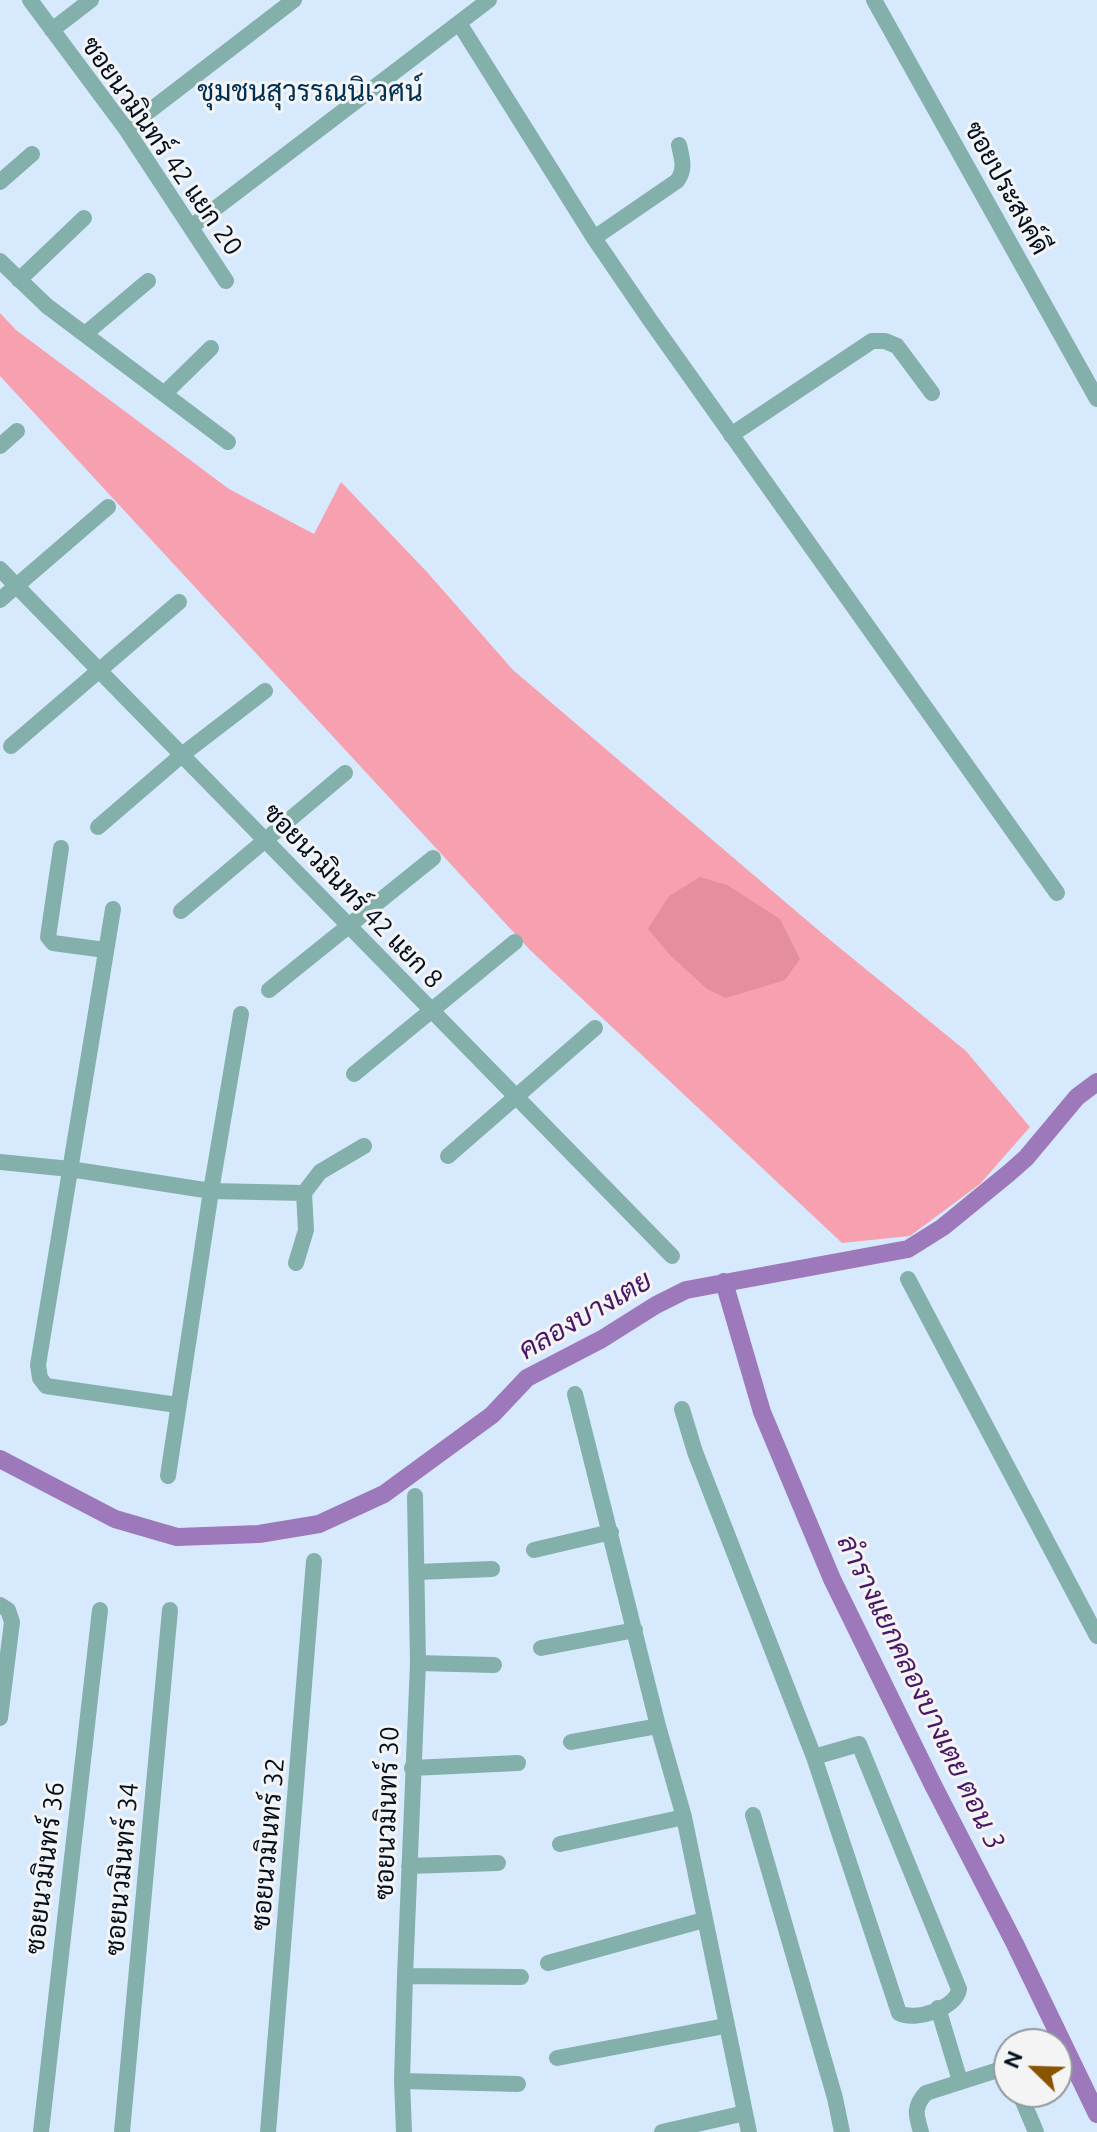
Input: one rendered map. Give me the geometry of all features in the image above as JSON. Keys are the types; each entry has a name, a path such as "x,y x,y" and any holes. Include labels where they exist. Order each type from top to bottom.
{"street":[{"name":"ซอยนวมินทร์ 42 แยก 20","path":"30,0 126,129 226,281"},
{"path":"52,30 91,0"},
{"path":"126,129 294,0"},
{"path":"191,227 489,0"},
{"name":"ซอยประสงค์ดี","path":"874,0 1097,399"},
{"path":"459,23 594,238 1057,893"},
{"path":"594,238 677,181 683,166 679,145"},
{"path":"0,182 32,154"},
{"path":"19,280 84,218"},
{"path":"0,261 47,306 228,442"},
{"path":"85,334 148,281"},
{"path":"731,435 872,341 885,341 897,346 932,393"},
{"path":"164,394 211,348"},
{"path":"0,446 17,431"},
{"path":"0,600 108,507"},
{"name":"ซอยนวมินทร์ 42 แยก 8","path":"0,569 672,1256"},
{"path":"11,746 179,602"},
{"path":"98,827 183,754 265,691"},
{"path":"181,911 345,773"},
{"path":"61,848 48,937 53,943 105,950"},
{"path":"269,990 433,858"},
{"path":"113,909 38,1365 40,1378 46,1386 177,1405"},
{"path":"354,1074 515,942"},
{"path":"168,1476 241,1014"},
{"path":"448,1156 595,1028"},
{"path":"296,1263 306,1230 304,1193 320,1172 364,1146"},
{"path":"0,1162 70,1169 211,1191 304,1193"},
{"path":"908,1279 1097,1636"},
{"path":"575,1394 658,1726 684,1817 749,2132"},
{"path":"682,1409 695,1452 814,1757 899,2013 916,2017 952,2004 958,1997 959,1989 859,1744 814,1757"},
{"name":"ซอยนวมินทร์ 30","path":"404,2132 405,1976 418,1663 415,1496"},
{"path":"534,1550 611,1532"},
{"name":"ซอยนวมินทร์ 32","path":"268,2132 314,1561"},
{"path":"417,1572 492,1569"},
{"path":"0,1605 8,1610 12,1622 0,1718"},
{"name":"ซอยนวมินทร์ 36","path":"41,2132 100,1610"},
{"name":"ซอยนวมินทร์ 34","path":"122,2132 170,1610"},
{"path":"541,1648 635,1630"},
{"path":"418,1663 494,1665"},
{"path":"571,1742 658,1726"},
{"path":"412,1768 518,1763"},
{"path":"753,1815 842,2132"},
{"path":"560,1844 684,1817"},
{"path":"409,1866 498,1863"},
{"path":"548,1963 704,1920"},
{"path":"405,1976 521,1977"},
{"path":"938,2008 960,2081"},
{"path":"557,2058 725,2026"},
{"path":"921,2132 915,2113 917,2102 926,2093 993,2071"},
{"path":"402,2081 518,2084"},
{"path":"1026,2108 1036,2132"},
{"path":"662,2132 745,2113"}],"shaded area":[{"path":"0,313 16,330 229,489 314,534 341,482 427,572 513,670 824,935 966,1051 1030,1127 980,1184 910,1236 842,1243 530,950 0,376"},
{"path":"700,877 727,885 780,919 800,959 785,980 726,998 707,989 670,955 648,929 669,896"}],"waterway":[{"name":"คลองบางเตย","path":"0,1459 115,1519 177,1537 259,1534 319,1524 384,1494 492,1415 527,1378 686,1290 908,1249 943,1227 1026,1158 1077,1097 1097,1082"},
{"name":"ลำรางแยกคลองบางเตย ตอน 3","path":"724,1282 762,1412 832,1579 1097,2114"}],"district":[{"name":"ชุมชนสุวรรณนิเวศน์","path":"310,92"}]}
